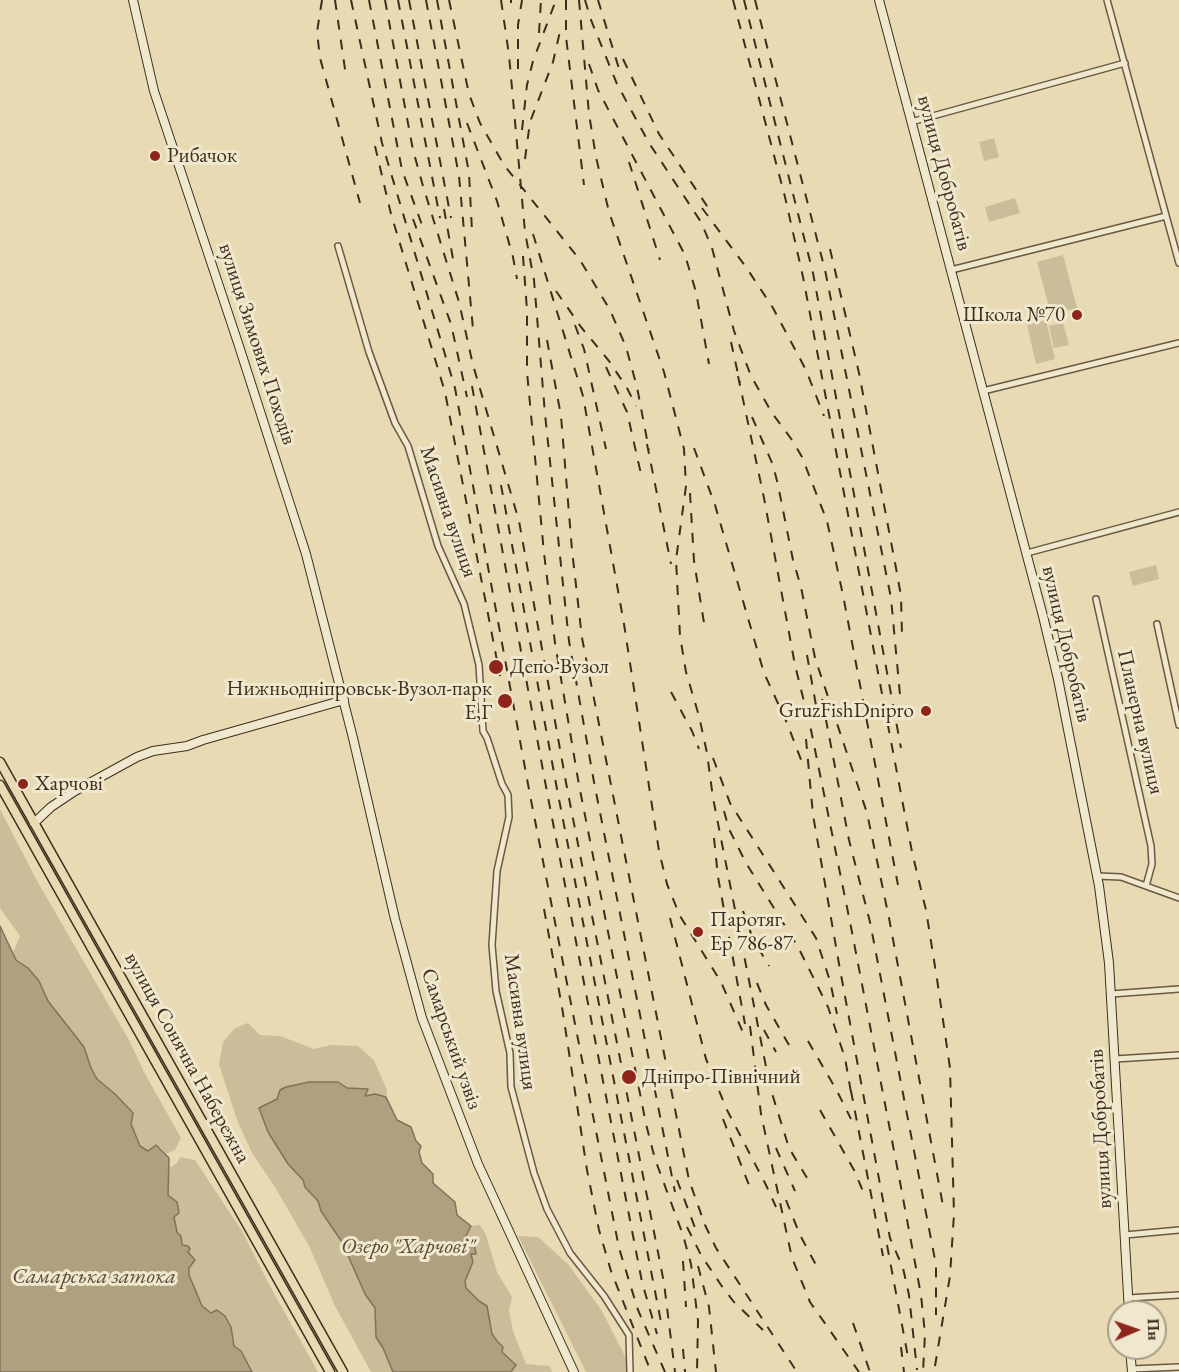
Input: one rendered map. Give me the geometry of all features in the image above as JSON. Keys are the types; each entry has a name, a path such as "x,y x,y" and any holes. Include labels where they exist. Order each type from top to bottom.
{"main road":[{"name":"вулиця Сонячна Набережна","path":"0,762 343,1372"},
{"name":"вулиця Сонячна Набережна","path":"0,785 330,1372"}],"street":[{"name":"вулиця Зимових Походів","path":"133,0 154,91 306,554 344,700"},
{"name":"вулиця Добробатів","path":"879,0 1058,679 1097,876 1106,932 1111,994 1128,1298"},
{"path":"1107,0 1179,263"},
{"path":"911,122 1125,63"},
{"path":"951,270 1166,216"},
{"name":"Масивна вулиця","path":"338,246 369,352 395,423 408,446 438,546 464,604 479,665 483,731 508,795 509,817 497,871 492,945 496,991 510,1053 511,1088 534,1173 547,1209 570,1253 604,1296 629,1335 630,1372"},
{"path":"983,391 1179,343"},
{"path":"1026,553 1179,512"},
{"name":"Планерна вулиця","path":"1096,599 1151,846 1152,864 1146,886"},
{"path":"1157,624 1179,725"},
{"path":"34,823 51,807 75,791 137,757 187,746 344,700"},
{"name":"Самарський узвіз","path":"344,700 395,919 422,1018 478,1164 574,1372"},
{"path":"1097,876 1121,877 1179,898"},
{"path":"1111,994 1179,989"},
{"path":"1115,1059 1179,1055"},
{"path":"1125,1234 1179,1230"},
{"path":"1128,1298 1179,1295"},
{"path":"1132,1370 1179,1366"}],"shaded area":[{"path":"994,138 999,157 984,161 979,142"},
{"path":"1015,198 1020,213 989,222 985,207"},
{"path":"1063,255 1077,308 1051,315 1037,262"},
{"path":"1046,320 1055,359 1036,364 1027,325"},
{"path":"1063,323 1069,345 1054,348 1049,326"},
{"path":"1156,565 1159,579 1133,586 1129,572"},
{"path":"0,809 36,879 129,1040 181,1138 175,1150 166,1154 160,1147 148,1151 140,1147 131,1124 133,1113 97,1079 84,1047 48,1001 39,981 28,968 16,960 13,953 20,936 0,908"},
{"path":"248,1023 260,1035 280,1036 314,1049 330,1045 358,1046 374,1060 387,1090 386,1097 375,1094 365,1096 368,1089 347,1088 338,1082 280,1090 277,1099 260,1108 268,1132 288,1164 318,1201 321,1211 342,1242 365,1294 375,1308 376,1337 393,1372 371,1372 335,1306 309,1246 275,1187 252,1153 237,1120 219,1064 223,1042 235,1028"},
{"path":"180,1157 195,1160 242,1231 318,1372 252,1372 234,1346 231,1327 202,1306 189,1275 189,1268 193,1264 177,1232 174,1217 179,1213 168,1195 169,1168 177,1163"},
{"path":"480,1225 486,1235 497,1272 512,1297 509,1310 513,1331 526,1364 550,1366 552,1372 511,1372 502,1352 503,1347 492,1334 487,1306 466,1288 465,1281 473,1262 466,1236 471,1226"},
{"path":"518,1236 538,1237 568,1264 602,1311 633,1372 586,1372"}],"water":[{"name":"Самарська затока","path":"0,926 16,960 28,968 39,981 48,1001 84,1047 97,1079 133,1113 131,1124 140,1146 148,1151 156,1145 169,1158 168,1195 177,1202 179,1213 174,1217 177,1232 181,1236 182,1245 188,1246 190,1249 188,1252 195,1260 189,1268 189,1275 202,1306 211,1313 217,1310 225,1316 231,1327 234,1346 241,1351 252,1372 0,1372"},
{"name":"Озеро \"Харчові\"","path":"309,1082 338,1082 347,1088 368,1089 365,1096 375,1094 386,1097 397,1120 411,1127 416,1141 421,1146 419,1152 422,1163 433,1174 433,1183 455,1202 457,1215 471,1226 466,1236 468,1241 474,1242 476,1254 471,1254 473,1262 465,1281 466,1288 487,1306 492,1334 503,1347 502,1352 516,1365 511,1372 393,1372 376,1337 375,1308 365,1294 342,1242 321,1211 318,1201 288,1164 268,1132 259,1108 277,1099 280,1090"}],"railway":[{"path":"322,0 317,32 320,58 360,203"},
{"path":"335,0 346,76"},
{"path":"351,0 382,143 455,388 530,795 619,1248 638,1310 665,1372"},
{"path":"369,0 402,170 422,225"},
{"path":"385,0 413,150 459,302 473,365 519,521 567,788 664,1283 675,1372"},
{"path":"398,0 440,218"},
{"path":"409,0 451,218"},
{"path":"426,0 459,176 473,329"},
{"path":"437,0 469,173 472,231"},
{"path":"449,0 469,94 480,123 504,165 580,260 610,310 626,347 637,387 649,450"},
{"path":"501,0 509,55 525,232 534,280 545,414 569,641 594,782 675,1192"},
{"path":"518,69 518,25 522,0"},
{"path":"539,33 541,0"},
{"path":"522,130 527,85 533,61 556,0"},
{"path":"566,0 566,37 584,185"},
{"path":"579,0 589,114 596,157 609,212 664,372 684,449 686,486 676,560 680,636 686,672 707,753 713,798 770,1087 789,1148 810,1183"},
{"path":"585,0 617,84 649,143 701,222 712,248 734,331 751,376 772,413 802,457 827,521 898,885"},
{"path":"598,0 620,72"},
{"path":"733,0 785,197 803,277 912,852 926,910 937,979 950,1068 954,1214 950,1276 934,1372"},
{"path":"744,0 813,273 901,748"},
{"path":"755,0 825,270 891,598 900,695"},
{"path":"525,159 530,122 553,62 561,27"},
{"path":"623,59 659,134 711,212"},
{"path":"589,64 598,90 685,255 696,292 709,364"},
{"path":"467,123 497,201 517,279"},
{"path":"375,146 391,214 445,392 500,676"},
{"path":"629,162 660,260"},
{"path":"702,208 773,308 806,370 824,416"},
{"path":"444,209 453,259"},
{"path":"413,219 451,324 467,397"},
{"path":"533,234 583,396 624,624 659,851 667,884 680,916 721,982 745,1037"},
{"path":"830,249 859,373 896,568 901,596 902,635"},
{"path":"523,256 527,310 527,372 555,643 579,785 646,1124 655,1159 683,1235 691,1264 698,1321 697,1372"},
{"path":"556,291 609,361 636,406"},
{"path":"575,325 584,349 606,449"},
{"path":"547,340 561,416 582,638 689,1180 716,1248 797,1372"},
{"path":"731,342 740,383"},
{"path":"606,367 627,412 641,474"},
{"path":"738,376 764,498 795,665 811,730 851,927 921,1295 925,1334 923,1372"},
{"path":"472,386 547,792 642,1282 657,1334"},
{"path":"752,417 773,465 815,658 867,813 944,1211"},
{"path":"647,444 671,564"},
{"path":"694,448 715,505 764,673 803,765"},
{"path":"501,485 557,789 661,1322"},
{"path":"690,493 694,561 705,629"},
{"path":"807,655 817,711"},
{"path":"671,692 699,749"},
{"path":"822,699 849,840 870,922 936,1265 936,1315"},
{"path":"806,739 813,815 839,964 890,1238 903,1268 909,1295 917,1370"},
{"path":"713,758 730,803 816,938 830,981 837,1014"},
{"path":"724,811 729,829 746,863 798,947 828,1007 845,1058 852,1098"},
{"path":"714,838 718,877 745,1024"},
{"path":"544,909 599,1230 611,1271 651,1372"},
{"path":"743,911 753,939 769,966"},
{"path":"670,918 706,1059 727,1110 776,1207"},
{"path":"757,983 766,1005 789,1045"},
{"path":"750,1026 761,1114 792,1258 810,1302 859,1372"},
{"path":"764,1030 776,1052"},
{"path":"808,1041 851,1119"},
{"path":"851,1091 883,1256"},
{"path":"820,1110 854,1170 865,1196"},
{"path":"723,1119 751,1190"},
{"path":"776,1148 795,1191"},
{"path":"677,1180 697,1233"},
{"path":"786,1200 800,1235 816,1265"},
{"path":"687,1227 701,1255 721,1285 734,1302 763,1330"},
{"path":"887,1245 908,1357"},
{"path":"683,1261 686,1307"},
{"path":"698,1266 709,1307 716,1372"},
{"path":"853,1323 870,1372"},
{"path":"901,1347 904,1372"},
{"path":"683,1349 685,1372"}],"place":[{"name":"Рибачок","path":"155,156"},
{"name":"Школа №70","path":"1077,315"},
{"name":"Депо-Вузол","path":"496,667"},
{"name":"Нижньодніпровськ-Вузол-парк Е,Г","path":"505,701"},
{"name":"GruzFishDnipro","path":"926,711"},
{"name":"Харчові","path":"23,784"},
{"name":"Паротяг Ер 786-87","path":"698,932"},
{"name":"Дніпро-Північний","path":"629,1077"}]}
